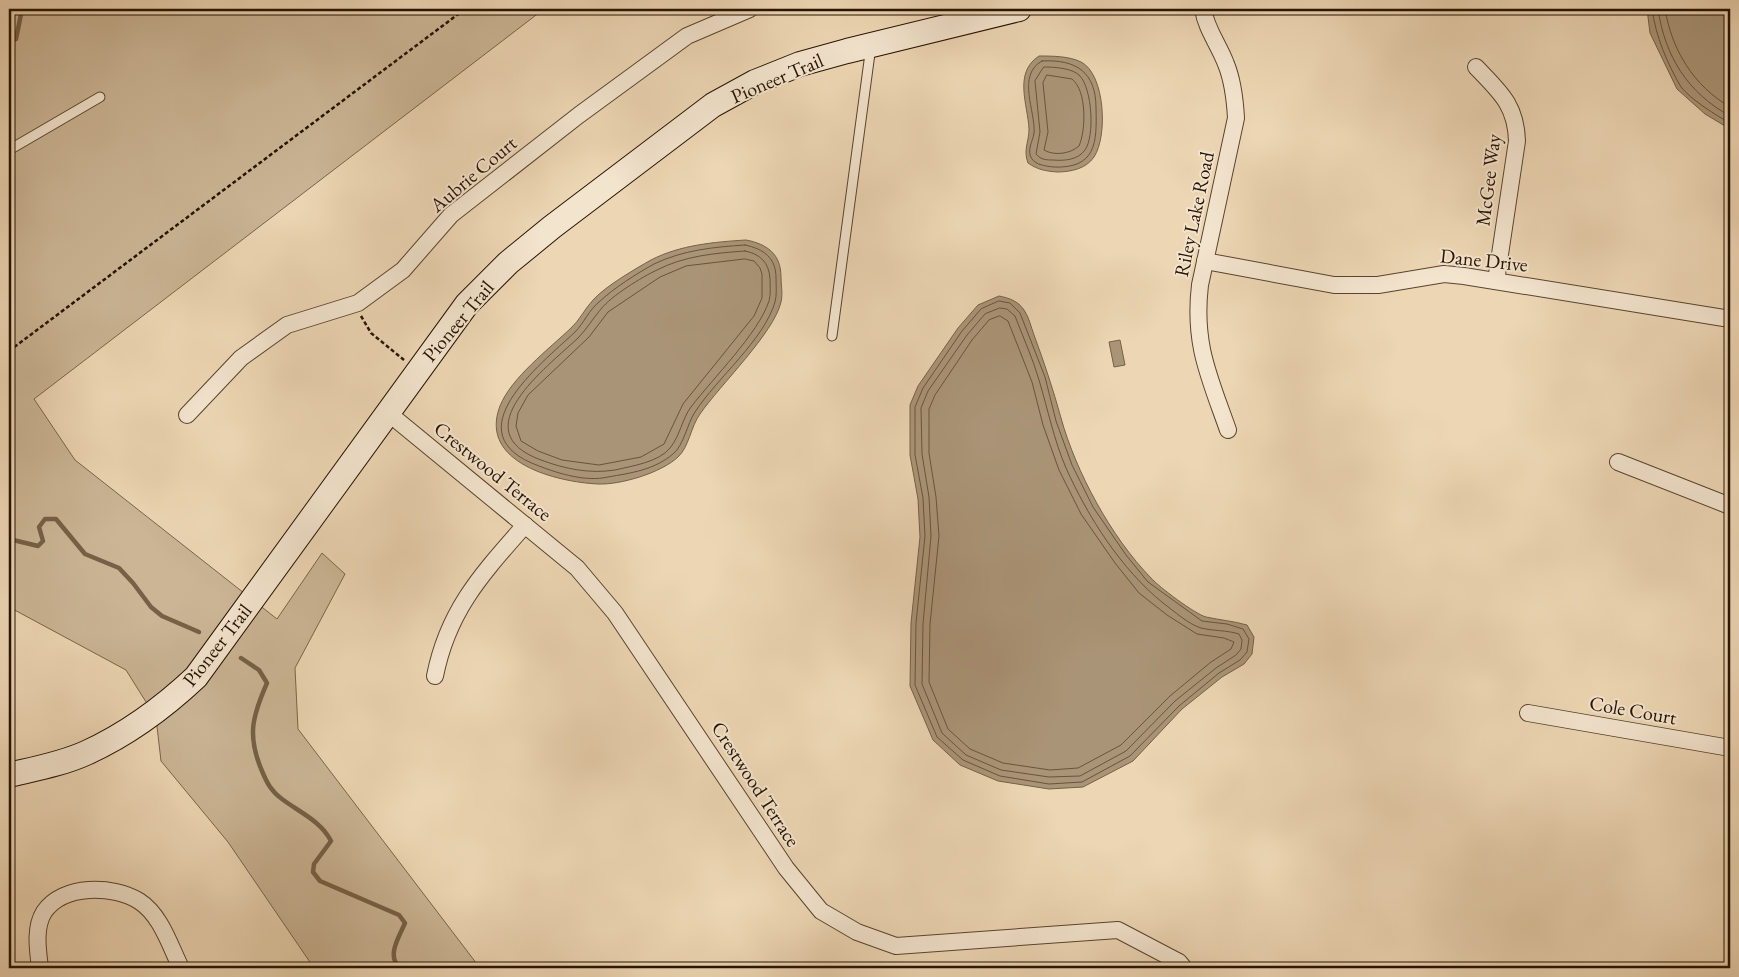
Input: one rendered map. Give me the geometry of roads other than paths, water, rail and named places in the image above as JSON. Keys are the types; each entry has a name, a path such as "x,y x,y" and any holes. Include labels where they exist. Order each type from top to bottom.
{"main road":[{"name":"Pioneer Trail","path":"9,775 85,754 125,733 163,708 196,676 467,304 508,263 674,133 713,105 755,82 800,64 872,44 1018,9"}],"street":[{"name":"Aubrie Court","path":"187,416 241,358 287,326 354,305 403,270 451,215 579,115 688,36 750,9"},
{"name":"Riley Lake Road","path":"1203,9 1211,34 1226,64 1234,92 1236,118 1205,261 1198,306 1199,340 1206,367 1228,430"},
{"name":"McGee Way","path":"1476,67 1504,95 1517,126 1517,141 1496,281"},
{"name":"Dane Drive","path":"1205,261 1334,285 1378,285 1444,274 1730,318"},
{"name":"Crestwood Terrace","path":"387,412 577,568 615,613 786,868 822,911 857,932 896,946 1118,930 1179,962 1184,968"},
{"path":"1618,462 1730,506"},
{"path":"435,676 440,652 453,619 478,578 525,525"},
{"name":"Cole Court","path":"1528,713 1730,748"},
{"path":"39,968 38,940 40,924 45,911 57,901 90,890 109,890 140,902 160,924 181,968"}],"lane":[{"path":"832,336 872,44"},
{"path":"9,150 100,97"}],"water":[{"path":"1647,9 1730,9 1730,129 1705,114 1677,89 1650,33"},
{"path":"1039,56 1060,57 1081,62 1089,69 1095,79 1102,106 1101,135 1094,157 1087,164 1077,169 1057,172 1039,169 1028,163 1026,150 1029,129 1024,80 1026,71 1031,63"},
{"path":"746,240 766,247 775,256 780,269 781,302 776,315 758,343 700,414 685,448 678,457 671,463 640,477 598,484 562,479 543,473 525,466 511,455 500,442 496,426 500,406 505,395 531,364 574,325 599,294 629,273 662,255 697,245"},
{"path":"999,296 1016,302 1022,307 1027,316 1076,460 1109,524 1136,562 1161,587 1194,611 1206,617 1247,625 1254,637 1252,654 1244,664 1222,677 1182,709 1133,761 1083,787 1049,789 998,781 960,765 933,740 910,686 911,623 920,537 918,499 910,455 910,405 918,386 958,328 978,305"},
{"path":"1120,340 1125,365 1114,367 1109,342"}],"waterway":[{"path":"9,43 16,39 22,9"},
{"path":"9,539 38,546 43,541 39,527 45,519 56,519 85,554 119,568 151,607 162,616 199,632"},
{"path":"241,658 259,670 267,683 258,706 253,727 254,747 266,779 275,793 316,822 331,841 314,864 313,872 320,881 399,915 405,923 394,952 394,958 400,968"}]}
